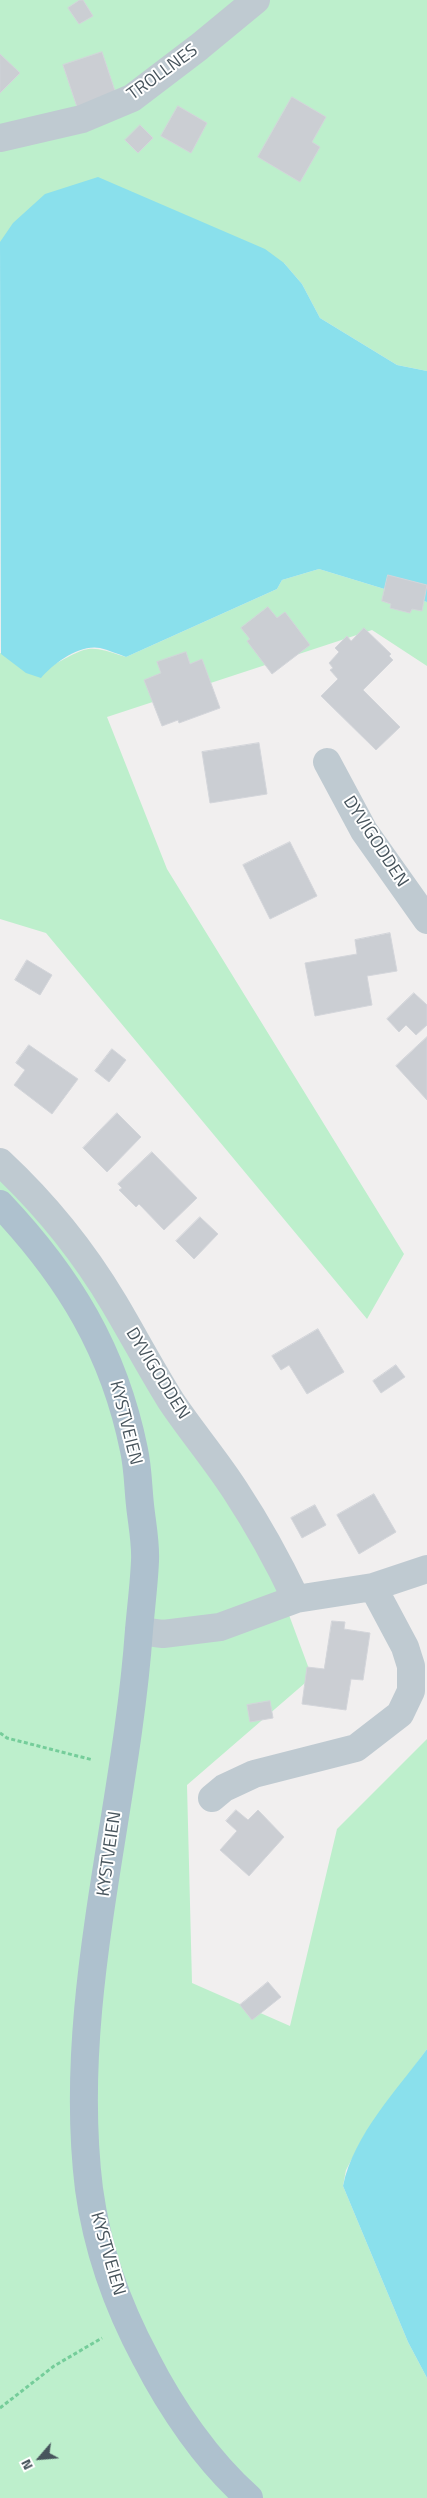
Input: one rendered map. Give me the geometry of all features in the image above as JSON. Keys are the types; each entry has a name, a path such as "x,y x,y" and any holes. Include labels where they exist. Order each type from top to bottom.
{"main road":[{"name":"KYSTVEIEN","path":"0,1204 36,1242 85,1313 114,1376 135,1452 145,1557 137,1673 88,2003 83,2069 90,2191 101,2245 133,2334 157,2381 190,2431 249,2498"}],"street":[{"name":"TROLLNES","path":"0,138 82,119 132,98 200,47 256,0"},
{"name":"DYVIGODDEN","path":"327,762 364,831 427,920"},
{"name":"DYVIGODDEN","path":"0,1162 48,1211 80,1251 114,1303 139,1349 172,1402 235,1490 276,1557 296,1599"},
{"path":"139,1631 163,1634 220,1627 296,1599 373,1587 427,1569"},
{"path":"212,1798 224,1788 254,1774 356,1748 400,1714 411,1691 411,1666 405,1647 373,1587"}],"path":[{"path":"0,1734 7,1738 94,1760"},
{"path":"0,2408 54,2366 102,2338"}],"green space":[{"path":"0,0 427,0 427,371 397,365 320,318 302,284 284,263 0,242"},
{"path":"319,569 427,602 427,666 372,630 107,717 167,869 404,1254 367,1319 46,933 0,919 0,653 51,666 87,649 102,650 126,657 277,589 282,580"},
{"path":"0,1160 139,1346 279,1588 312,1677 187,1785 192,1983 290,2026 337,1829 427,1739 427,2049 365,2134 346,2170 343,2186 408,2342 427,2378 427,2498 0,2498"}],"water":[{"path":"98,177 265,249 284,263 302,284 320,318 397,365 427,371 427,602 319,569 282,580 277,589 126,657 100,648 84,649 59,661 41,678 26,673 1,654 0,242 13,223 45,194"},
{"path":"427,2049 427,2378 408,2342 343,2186 357,2148 378,2113"}],"building":[{"path":"83,0 93,16 79,24 68,8"},
{"path":"102,52 117,97 78,110 63,65"},
{"path":"0,54 20,73 0,93"},
{"path":"292,97 326,117 312,142 320,147 300,182 258,157"},
{"path":"178,106 207,123 191,153 161,136"},
{"path":"140,125 153,138 138,153 125,140"},
{"path":"388,575 427,585 422,611 412,609 410,613 390,608 391,604 382,601"},
{"path":"268,607 277,618 285,612 310,645 272,674 247,641 250,639 241,628"},
{"path":"364,628 391,654 389,656 393,660 363,690 400,727 376,750 321,696 338,679 330,670 333,668 329,663 339,652 335,648 347,636 351,641"},
{"path":"186,652 190,664 202,659 220,708 179,723 178,720 162,726 144,680 161,673 157,662"},
{"path":"259,743 267,794 210,803 202,752"},
{"path":"290,842 317,896 270,919 243,865"},
{"path":"390,933 397,971 367,976 372,1005 315,1016 305,963 357,954 355,940"},
{"path":"27,960 52,975 40,995 15,980"},
{"path":"414,993 427,1005 427,1025 416,1035 406,1025 399,1032 387,1019"},
{"path":"427,1037 427,1100 396,1066"},
{"path":"29,1045 78,1079 52,1114 14,1085 25,1070 16,1063"},
{"path":"112,1049 126,1060 109,1082 95,1071"},
{"path":"117,1113 141,1137 107,1172 83,1148"},
{"path":"152,1152 197,1198 164,1230 139,1204 136,1207 119,1190 122,1188 118,1184"},
{"path":"200,1217 218,1234 194,1259 176,1241"},
{"path":"318,1329 344,1372 307,1394 289,1365 281,1370 272,1356"},
{"path":"396,1365 405,1377 381,1393 373,1381"},
{"path":"374,1494 396,1532 359,1554 337,1515"},
{"path":"315,1505 326,1525 302,1538 291,1518"},
{"path":"332,1621 345,1622 344,1629 370,1633 363,1680 351,1679 346,1710 302,1704 307,1667 324,1669"},
{"path":"270,1701 273,1718 250,1722 247,1705"},
{"path":"236,1810 248,1820 258,1810 284,1837 249,1876 220,1850 237,1831 226,1821"},
{"path":"268,1982 281,1997 252,2020 240,2005"}]}
